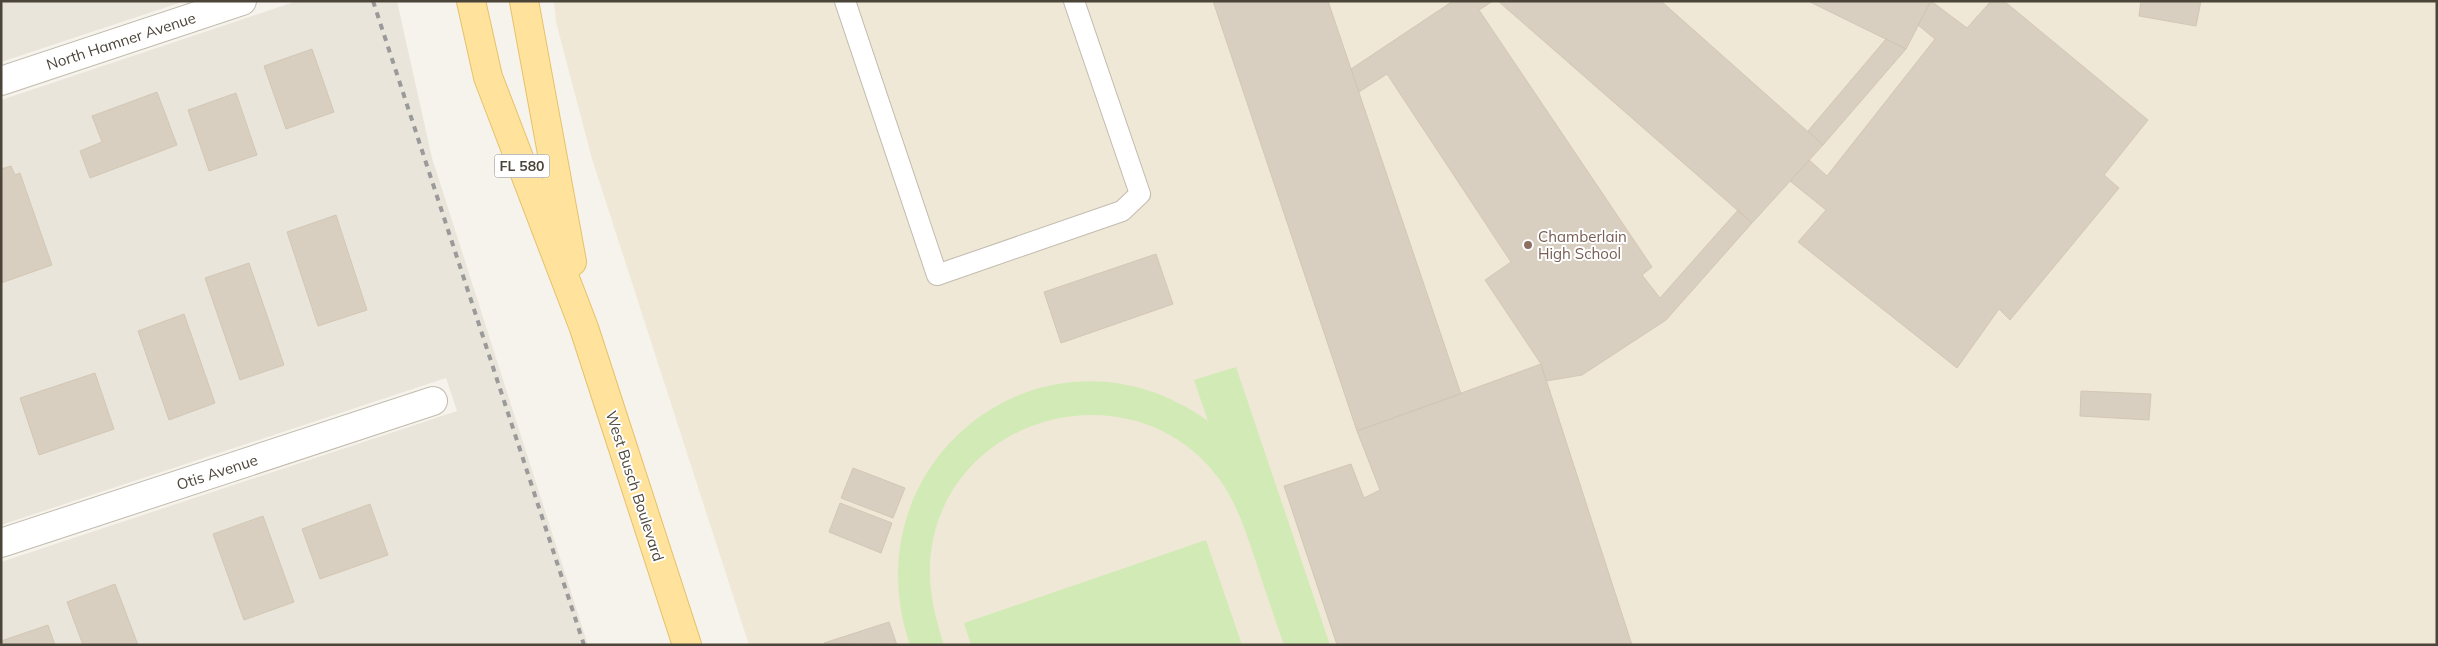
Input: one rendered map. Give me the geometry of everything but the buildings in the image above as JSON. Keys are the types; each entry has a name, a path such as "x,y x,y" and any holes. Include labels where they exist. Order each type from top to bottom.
{"main road":[{"name":"West Busch Boulevard","path":"471,1 488,77 584,328 687,645"},
{"name":"West Busch Boulevard","path":"524,1 584,328"}],"street":[{"name":"North Hamner Avenue","path":"1,81 242,1"},
{"name":"Otis Avenue","path":"1,544 433,401"}],"lane":[{"path":"845,1 936,275 1122,212 1140,194 1074,1"}],"shaded area":[{"path":"1,1 185,1 1,62"},
{"path":"297,1 397,1 432,158 588,645 1,645 1,562 457,411 446,378 1,525 1,100"},
{"name":"Chamberlain High School","path":"554,1 2437,1 2437,645 749,645 592,159 556,22"}],"green space":[{"path":"1236,367 1330,645 1284,645 1248,539 1231,499 1220,480 1184,444 1142,423 1097,415 1051,420 1008,437 972,465 945,504 931,552 930,576 932,599 944,645 910,645 898,577 907,515 934,462 975,420 1026,392 1085,381 1146,390 1208,421 1194,380"},
{"path":"1206,540 1242,645 971,645 964,623"}],"railway":[{"path":"373,1 584,645"}],"place":[{"name":"Chamberlain High School","path":"1528,245"}]}
